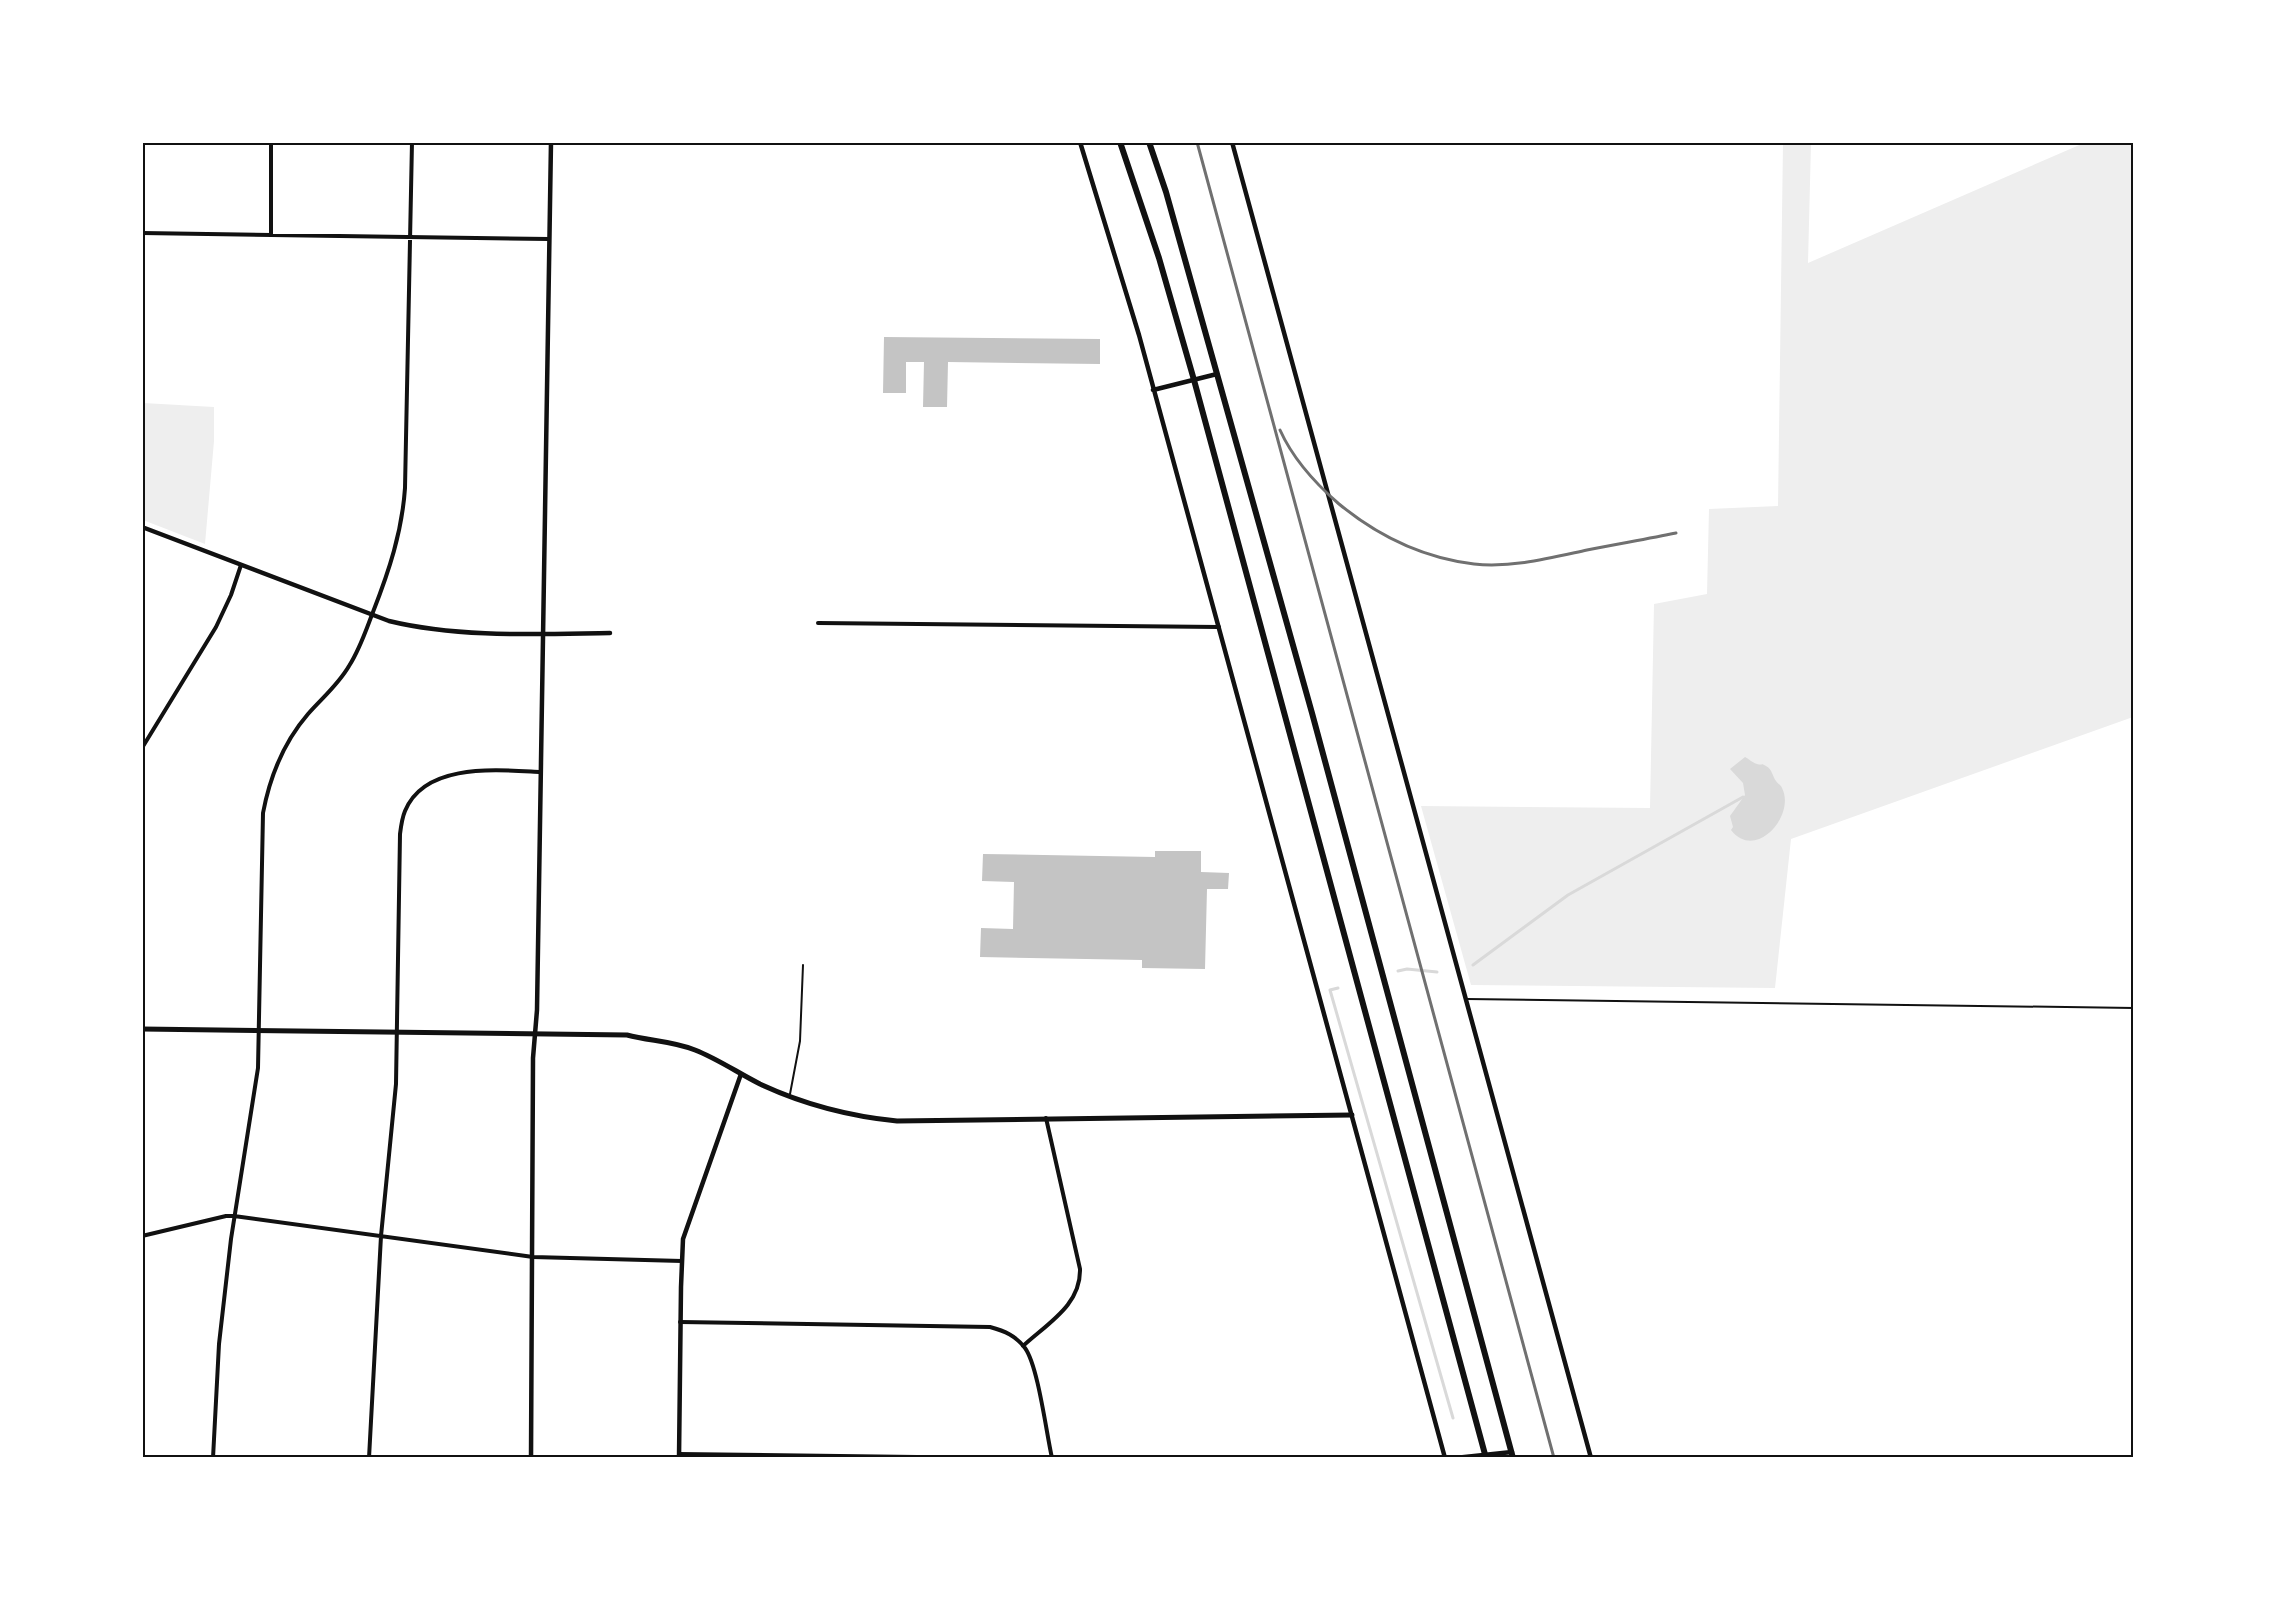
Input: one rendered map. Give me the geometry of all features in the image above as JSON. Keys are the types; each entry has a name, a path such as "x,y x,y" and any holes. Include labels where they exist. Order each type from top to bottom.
{"main road":[{"path":"1120,142 1159,258 1194,380 1485,1456"},
{"path":"1149,142 1166,192 1315,724 1513,1455"},
{"path":"142,1029 627,1035 657,1039 695,1050 790,1097 831,1112 886,1120 1352,1115"}],"street":[{"path":"271,142 271,235"},
{"path":"213,1458 221,1329 234,1216 258,1068 261,826 267,793 275,768 288,741 305,717 333,689 346,672 357,652 394,553 405,498 412,142"},
{"path":"531,1458 533,1058 544,633 551,142"},
{"path":"1080,142 1154,390 1445,1458"},
{"path":"1232,142 1591,1458"},
{"path":"142,233 549,239"},
{"path":"1154,390 1217,374"},
{"path":"142,527 388,621 434,631 610,633"},
{"path":"142,748 216,627 241,565"},
{"path":"818,623 1219,627"},
{"path":"369,1458 381,1236 396,1084 400,834 405,810 419,791 436,778 471,771 541,772"},
{"path":"741,1074 683,1239 679,1456 994,1458"},
{"path":"1023,1346 1071,1302 1080,1282 1080,1269 1046,1118"},
{"path":"142,1236 234,1216 533,1257 682,1261"},
{"path":"680,1322 990,1327 1010,1334 1023,1346 1033,1365 1052,1458"},
{"path":"1455,1458 1513,1455"}],"lane":[{"path":"790,1097 800,1041 804,965"},
{"path":"1464,999 2133,1008"}],"shaded area":[{"path":"1783,143 1811,143 1808,263 2084,143 2133,143 2133,717 1791,839 1775,988 1471,985 1421,806 1650,808 1654,604 1707,594 1709,509 1778,506"},
{"path":"143,403 214,407 214,441 205,544 143,520"},
{"path":"1745,757 1770,769 1782,787 1785,799 1779,822 1762,838 1751,841 1741,838 1731,830 1733,827 1730,816 1745,795 1743,783 1730,769"}],"building":[{"path":"884,337 1100,339 1100,364 948,362 947,407 923,407 924,362 906,362 906,393 883,393"},
{"path":"1155,851 1201,851 1201,872 1229,873 1228,889 1207,889 1205,969 1142,968 1142,960 980,957 981,928 1013,929 1014,882 982,881 983,854 1155,857"}],"waterway":[{"path":"1473,965 1568,895 1743,797"},
{"path":"1398,971 1407,969 1437,972"},
{"path":"1338,988 1330,990 1453,1418"}],"railway":[{"path":"1197,142 1554,1458"},
{"path":"1280,430 1291,451 1306,470 1339,504 1354,516 1402,544 1437,557 1474,564 1502,565 1545,559 1676,533"}]}
